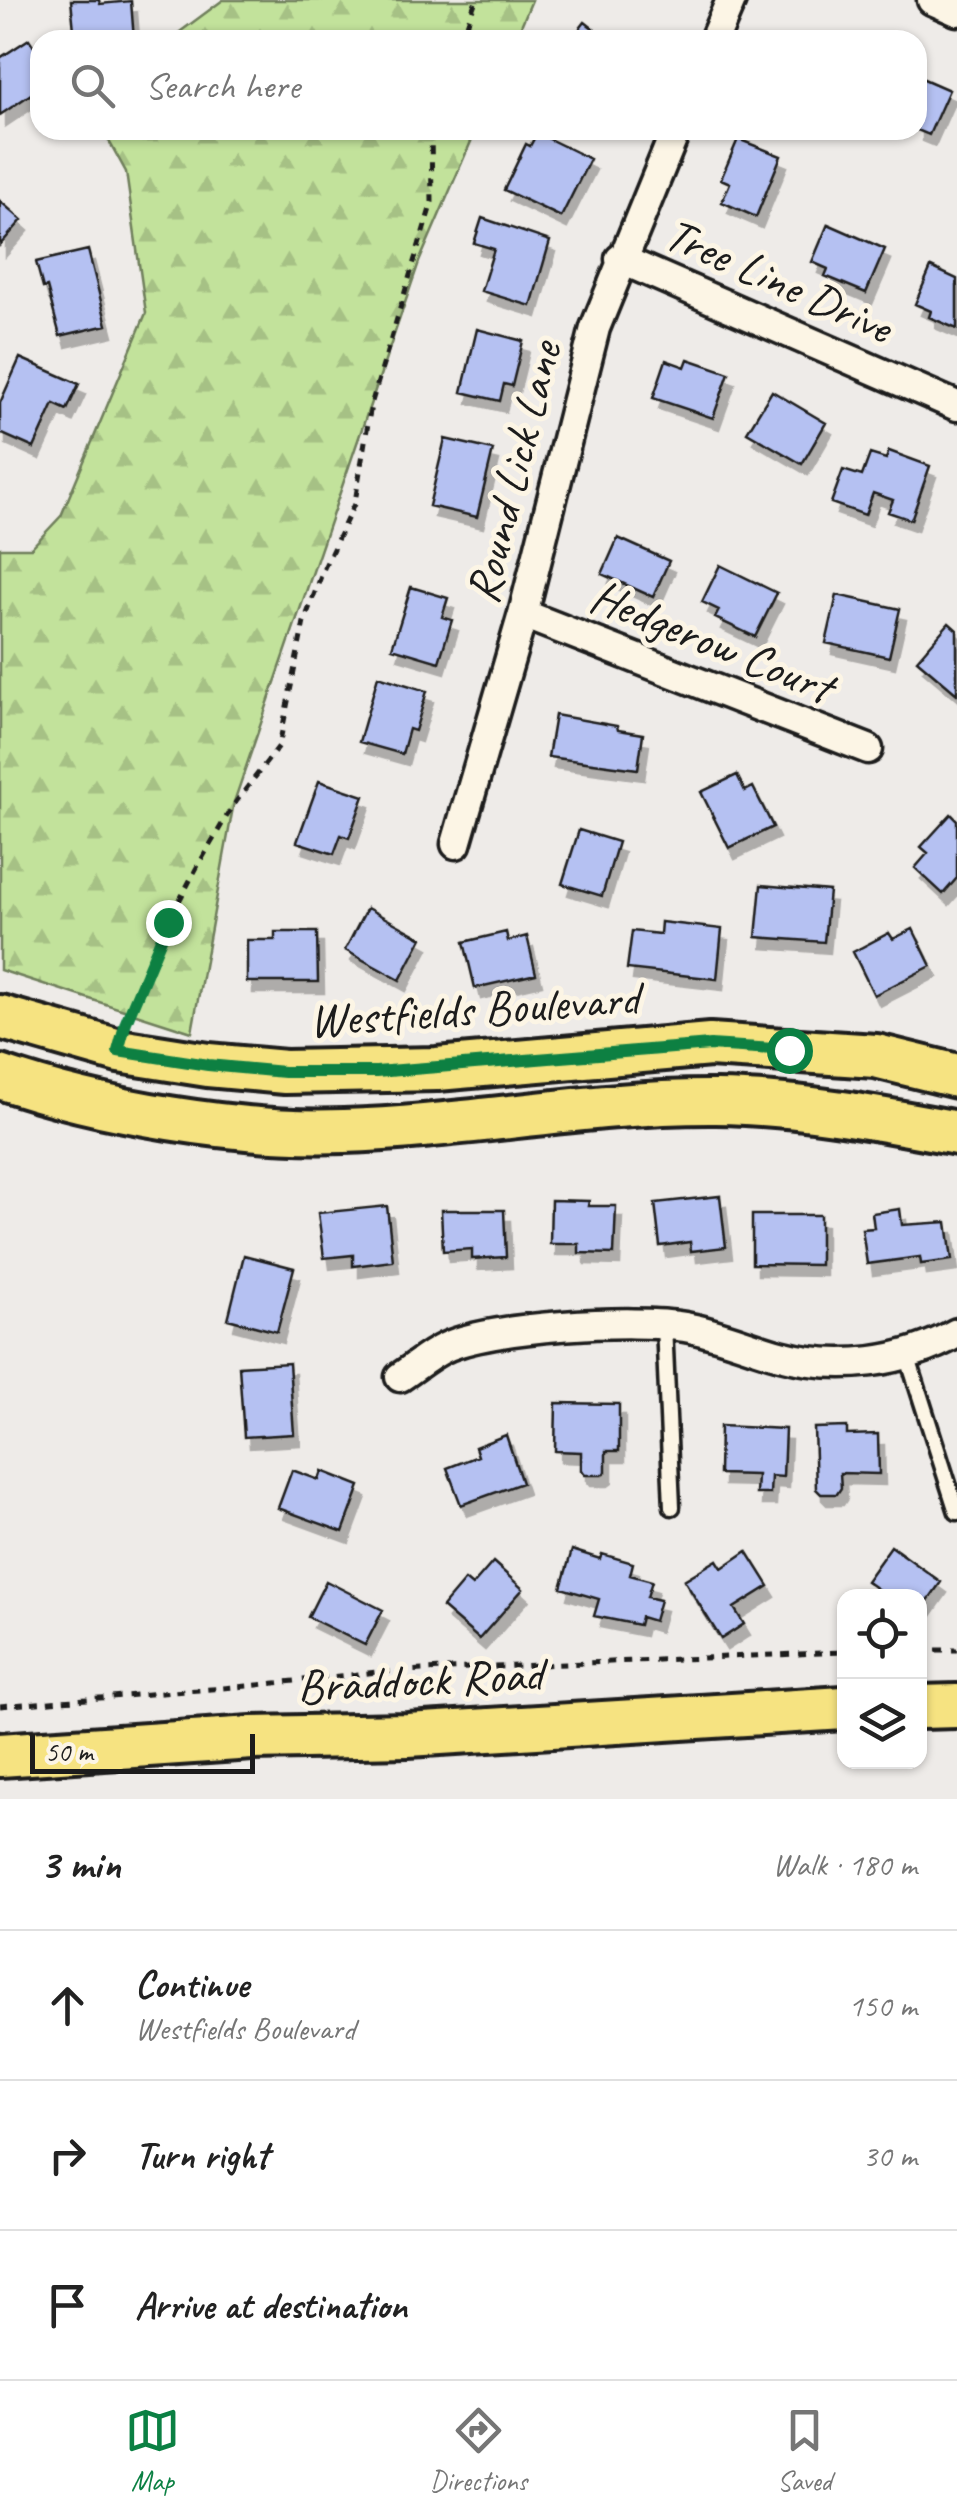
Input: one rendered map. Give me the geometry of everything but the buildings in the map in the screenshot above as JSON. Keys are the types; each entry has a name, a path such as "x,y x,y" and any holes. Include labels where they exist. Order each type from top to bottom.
{"main road":[{"name":"Westfields Boulevard","path":"0,1017 118,1051 284,1072 376,1072 710,1045 876,1056 957,1076"},
{"path":"0,1076 100,1106 296,1132 345,1132 608,1107 716,1102 818,1108 957,1133"},
{"path":"927,1707 957,1706"},
{"name":"Braddock Road","path":"0,1754 252,1738 408,1735 837,1708"},
{"path":"0,1787 49,1753"}],"street":[{"path":"718,30 732,0"},
{"path":"932,0 957,11"},
{"name":"Round Lick Lane","path":"456,844 523,614 595,328 672,140"},
{"name":"Tree Line Drive","path":"620,259 957,406"},
{"name":"Hedgerow Court","path":"523,614 868,749"},
{"path":"400,1378 445,1347 494,1332 664,1326 732,1338 799,1359 840,1364 907,1355 957,1334"}],"lane":[{"path":"664,1326 672,1508"},
{"path":"907,1355 957,1512"}],"path":[{"path":"465,30 476,0"},
{"path":"118,1051 140,986 196,869 232,807 279,746 304,622 324,568 356,502 371,404 432,202 431,140"},
{"path":"927,1650 957,1650"},
{"path":"0,1706 377,1672 837,1652"}],"green space":[{"path":"223,0 532,0 519,30 182,30"},
{"path":"108,140 472,140 419,262 234,802 192,1032 0,970 0,548 31,548 61,516 146,313 126,172"}],"route":[{"path":"168,922 126,1022 118,1051 284,1072 376,1072 710,1045 789,1050"}]}
